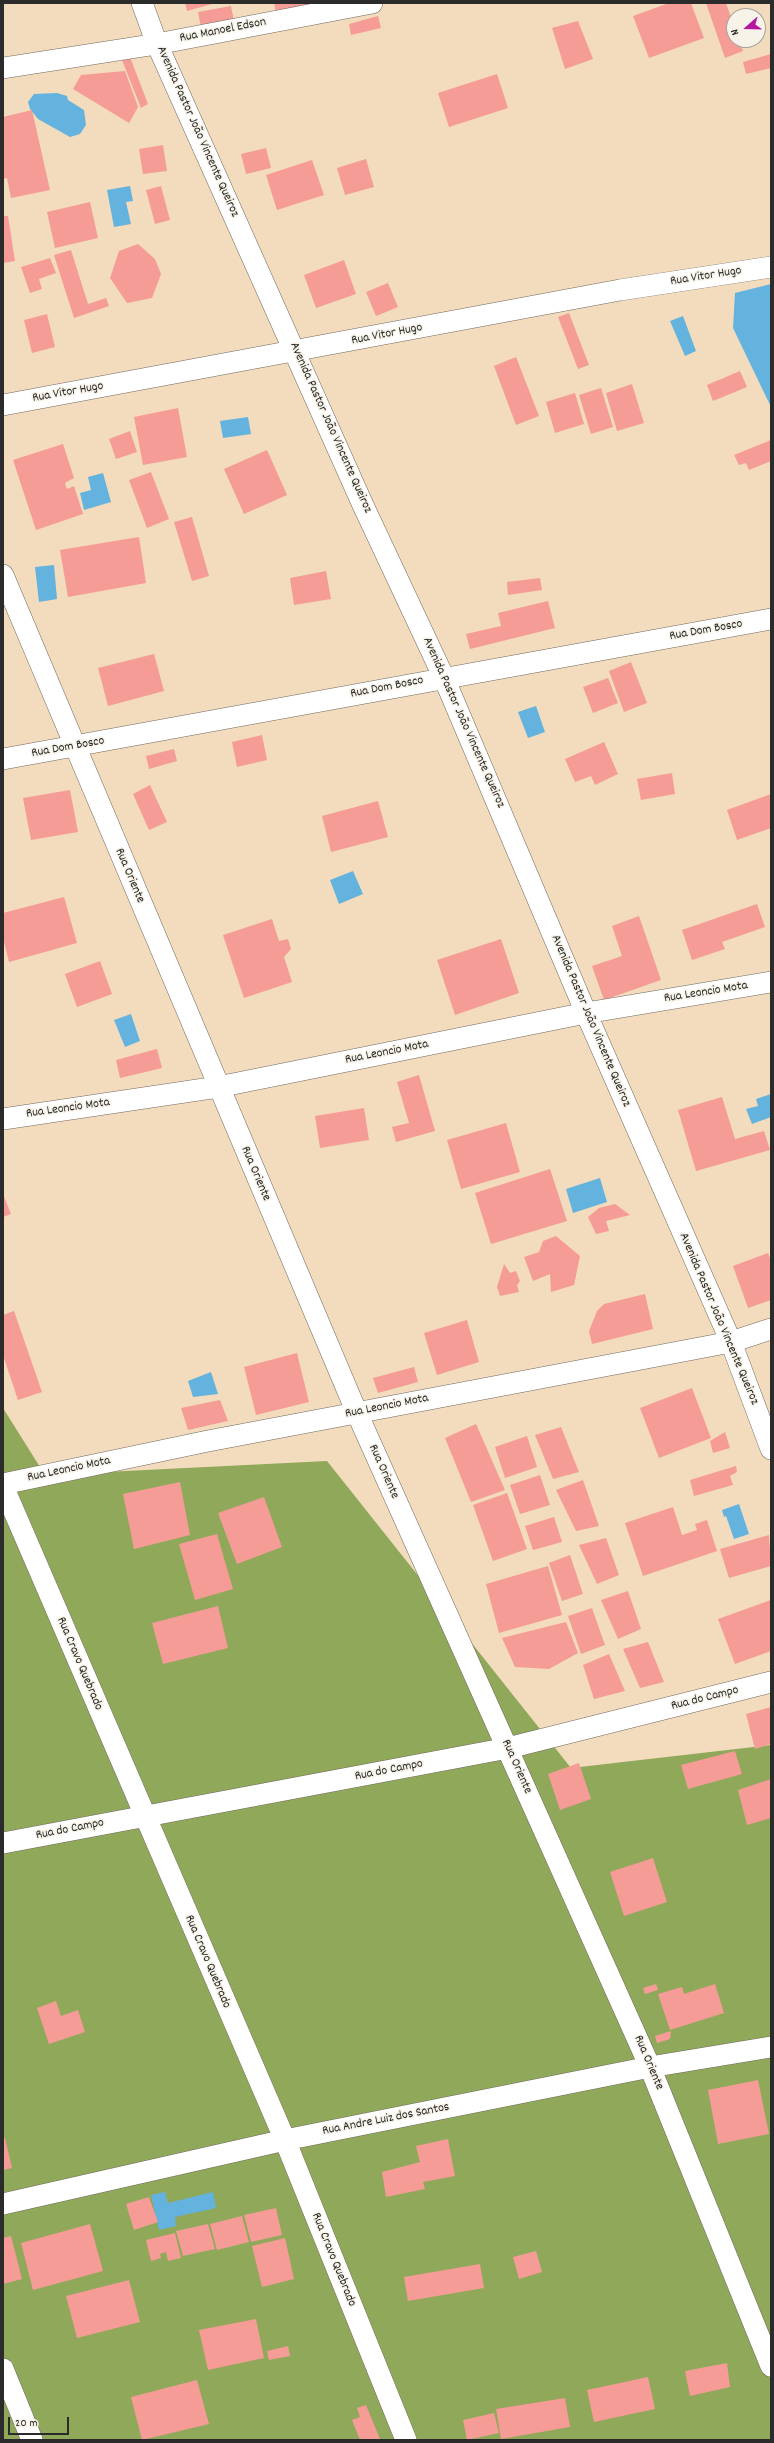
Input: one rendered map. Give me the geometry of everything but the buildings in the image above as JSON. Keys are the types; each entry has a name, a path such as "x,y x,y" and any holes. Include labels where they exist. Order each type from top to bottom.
{"street":[{"name":"Avenida Pastor João Vincente Queiroz","path":"142,3 157,44 296,352 362,503 444,678 586,1013 731,1342 771,1449"},
{"name":"Rua Manoel Edson","path":"3,68 157,44 372,3"},
{"name":"Rua Vitor Hugo","path":"3,405 296,352 620,290 771,267"},
{"name":"Rua Oriente","path":"3,575 74,747 357,1413 650,2067 771,2366"},
{"name":"Rua Dom Bosco","path":"3,759 771,619"},
{"name":"Rua Leoncio Mota","path":"3,1119 218,1087 586,1013 771,982"},
{"name":"Rua Leoncio Mota","path":"3,1485 208,1441 731,1342 771,1329"},
{"name":"Rua Cravo Quebrado","path":"3,1485 144,1817 285,2140 406,2440"},
{"name":"Rua do Campo","path":"3,1843 508,1748 771,1682"},
{"name":"Rua Andre Luiz dos Santos","path":"3,2204 285,2140 650,2067 771,2047"},
{"path":"3,2369 32,2440"}],"green space":[{"path":"3,1408 45,1475 327,1461 571,1768 771,1745 771,2440 3,2440"}],"water":[{"path":"57,93 67,96 68,100 84,110 86,125 80,134 70,137 38,119 30,109 28,102 34,94"},
{"path":"130,186 133,201 126,202 131,224 114,227 107,190"},
{"path":"771,284 771,407 733,328 735,293"},
{"path":"683,316 696,351 685,356 670,321"},
{"path":"248,417 251,434 223,438 220,421"},
{"path":"103,473 111,502 84,510 80,493 91,490 88,477"},
{"path":"54,565 57,599 39,602 35,567"},
{"path":"536,706 545,732 528,738 518,712"},
{"path":"353,871 363,894 339,904 330,880"},
{"path":"131,1014 140,1041 125,1047 114,1020"},
{"path":"771,1094 771,1117 752,1124 746,1109 758,1106 756,1099"},
{"path":"600,1178 607,1202 573,1213 566,1189"},
{"path":"211,1372 218,1394 193,1397 188,1381"},
{"path":"739,1504 749,1534 734,1539 726,1516 724,1517 722,1510"},
{"path":"165,2192 168,2203 213,2192 216,2208 175,2217 176,2226 159,2230 151,2195"}]}
